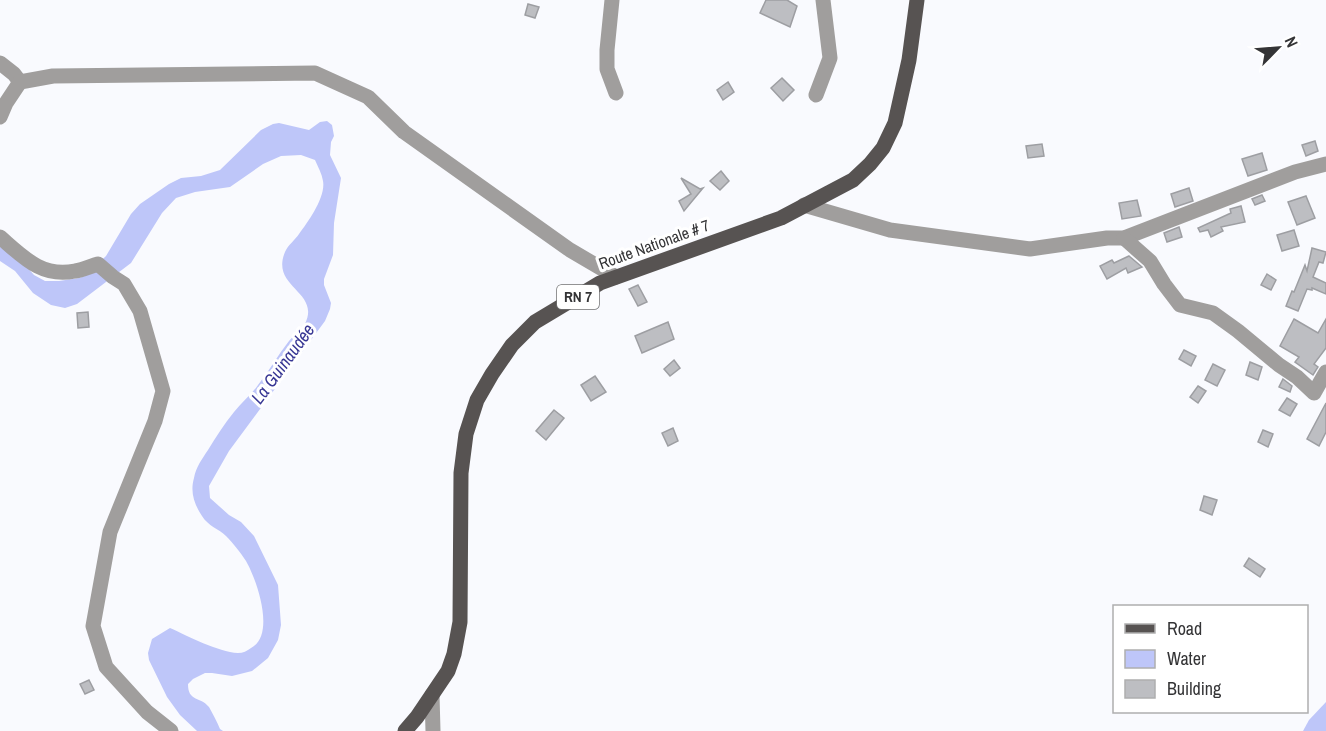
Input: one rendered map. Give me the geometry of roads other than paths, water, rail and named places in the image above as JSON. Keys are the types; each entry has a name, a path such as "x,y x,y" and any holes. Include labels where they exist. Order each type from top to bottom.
{"main road":[{"name":"Route Nationale # 7","path":"405,731 448,671 454,654 460,622 461,473 465,435 477,400 512,345 535,322 600,283 781,218 853,180 883,148 895,123 909,60 917,0"}],"street":[{"path":"612,0 607,50 608,69 616,93"},
{"path":"816,95 830,58 823,0"},
{"path":"0,63 20,82"},
{"path":"0,117 20,82 53,76 315,73 368,98 404,132 570,250 616,277"},
{"path":"804,206 890,230 1030,249 1107,238 1124,238 1295,172 1326,164"},
{"path":"0,237 34,265 51,271 74,271 98,264 124,285 140,311 163,391 155,421 111,532 93,626 106,667 147,712 171,731"},
{"path":"1124,238 1150,261 1180,304 1213,313 1297,377 1314,393 1326,372"},
{"path":"432,695 433,731"}],"water":[{"name":"La Guinaudée","path":"327,121 332,125 334,136 330,155 341,178 334,223 333,255 324,279 331,303 330,309 325,321 229,451 209,486 210,498 229,515 241,522 254,536 278,585 281,625 278,640 268,658 252,671 232,676 205,673 188,684 190,694 209,707 223,731 197,731 180,715 167,697 149,660 148,653 152,639 170,628 212,647 238,653 251,648 258,641 262,632 262,607 250,570 231,542 202,516 192,488 200,463 223,426 255,389 289,341 305,324 308,313 307,304 284,274 282,264 286,249 307,223 319,202 323,187 321,173 315,160 301,155 281,156 263,164 230,187 195,192 176,198 162,213 131,263 77,304 65,308 51,305 33,293 15,271 0,261 0,244 19,258 34,275 45,281 85,276 106,256 131,214 140,204 169,184 181,178 201,176 220,170 261,130 273,124 279,123 309,130 320,122"},
{"path":"1326,702 1326,731 1303,731 1309,720"}]}
